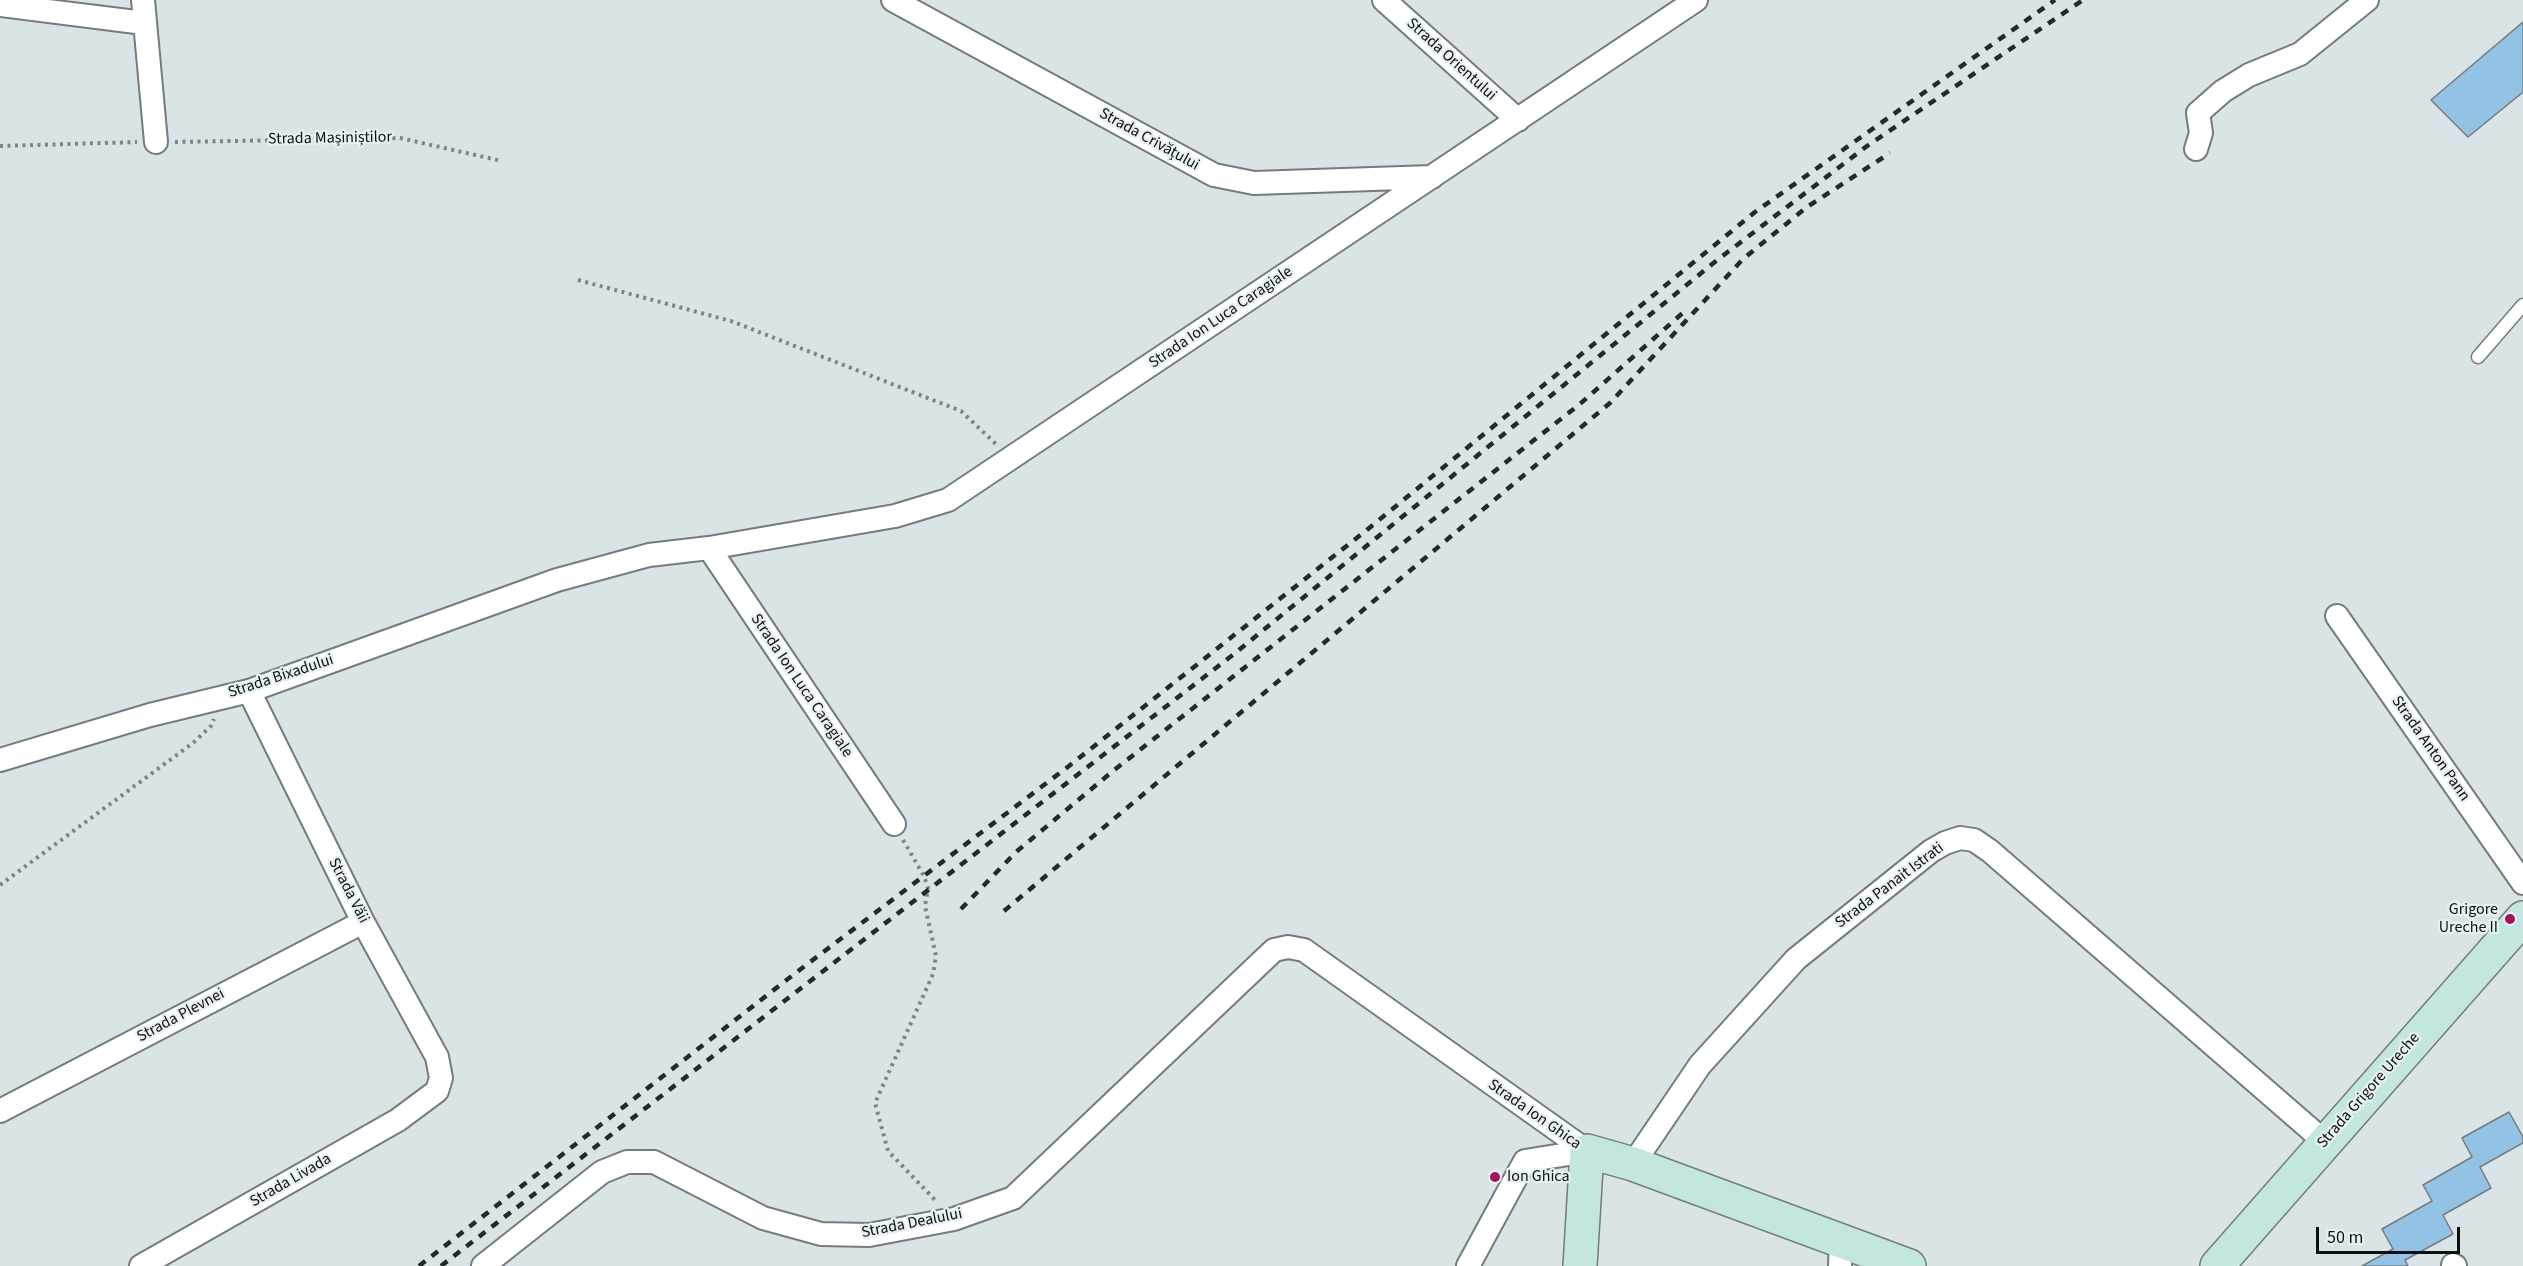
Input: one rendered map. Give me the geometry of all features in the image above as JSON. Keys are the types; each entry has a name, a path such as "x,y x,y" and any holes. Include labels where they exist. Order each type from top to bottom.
{"street":[{"path":"143,0 156,142"},
{"name":"Strada Crivățului","path":"893,0 1214,175 1254,183 1432,177"},
{"name":"Strada Orientului","path":"1384,0 1518,120"},
{"name":"Strada Ion Luca Caragiale","path":"557,580 649,555 709,548 896,516 948,500 1696,0"},
{"path":"2196,149 2201,133 2198,113 2223,91 2249,75 2300,54 2367,0"},
{"path":"0,5 144,22"},
{"name":"Strada Ion Luca Caragiale","path":"709,548 894,824"},
{"name":"Strada Bixadului","path":"0,760 224,695 249,691 557,580"},
{"name":"Strada Anton Pann","path":"2337,616 2523,883"},
{"name":"Strada Văii","path":"249,691 363,922 436,1057 441,1078 437,1091"},
{"name":"Strada Panait Istrati","path":"1633,1164 1700,1065 1796,959 1931,851 1960,838 1974,840 1990,851 2325,1142"},
{"name":"Strada Grigore Ureche","path":"2217,1266 2523,918"},
{"name":"Strada Plevnei","path":"0,1111 363,922"},
{"name":"Strada Dealului","path":"483,1266 602,1172 627,1162 654,1162 763,1218 821,1234 869,1235 954,1219 1013,1198 1274,950 1288,947"},
{"name":"Strada Ion Ghica","path":"1288,947 1304,950 1587,1151 1633,1164 1840,1253 1909,1266"},
{"name":"Strada Livada","path":"141,1266 398,1120 437,1091"},
{"path":"1468,1266 1525,1161 1587,1151 1582,1199 1580,1266"}],"lane":[{"path":"2478,357 2523,305"}],"path":[{"name":"Strada Mașiniștilor","path":"0,146 400,138 502,161"},
{"path":"578,280 731,321 961,411 1010,458"},
{"path":"0,885 193,743 212,726 224,695"},
{"path":"894,824 924,876 928,888 925,906 936,956 933,974 875,1103 888,1151 954,1219"}],"building":[{"path":"2523,22 2523,92 2468,137 2431,100"},
{"path":"2509,1112 2523,1137 2523,1143 2480,1167 2491,1188 2443,1215 2453,1234 2405,1260 2408,1266 2362,1266 2393,1249 2382,1229 2432,1201 2423,1185 2472,1157 2462,1138"}],"railway":[{"path":"419,1266 793,975 1069,766 1368,529 1755,212 2055,0"},
{"path":"441,1266 1234,654 1716,261 1867,146 2083,0"},
{"path":"1004,911 1610,403 1743,259 1807,207 1890,153"},
{"path":"961,909 1016,852 1113,771 1580,404 1686,310"}],"place":[{"name":"Grigore Ureche II","path":"2510,919"},
{"name":"Ion Ghica","path":"1495,1177"}]}
